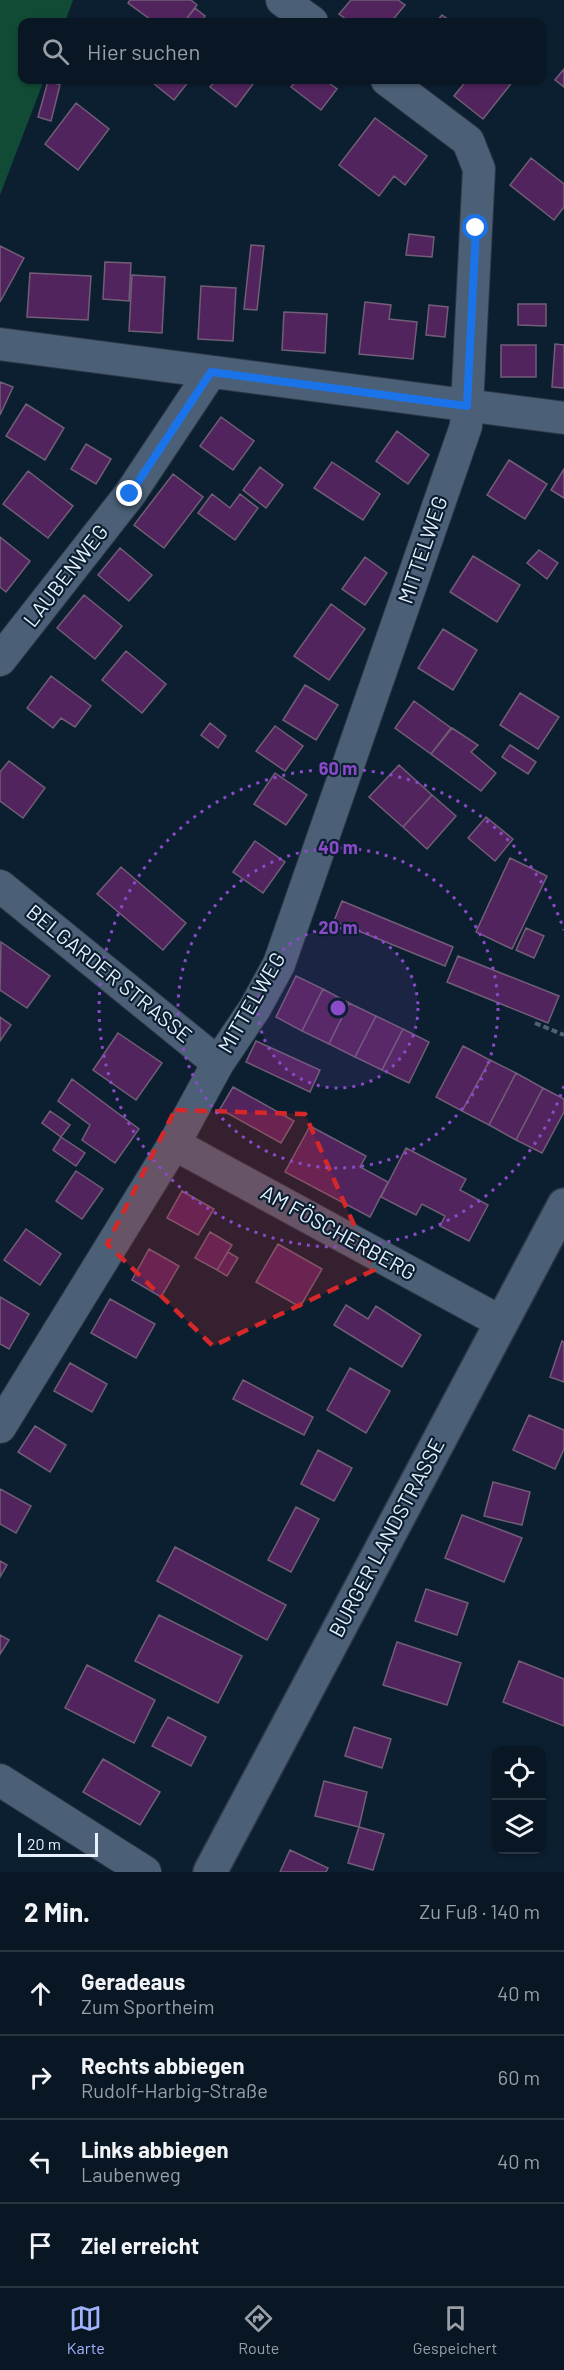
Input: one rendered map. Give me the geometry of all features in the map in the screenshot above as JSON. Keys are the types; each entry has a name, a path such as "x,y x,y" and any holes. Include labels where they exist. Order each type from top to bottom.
{"street":[{"path":"282,0 307,18"},
{"name":"MITTELWEG","path":"0,1427 174,1144 218,1063 255,1008 279,964 466,426 479,169 468,141 392,84"},
{"path":"0,344 564,418"},
{"name":"LAUBENWEG","path":"0,660 130,494 211,372"},
{"name":"BELGARDER STRASSE","path":"0,886 218,1063"},
{"name":"AM FÖSCHERBERG","path":"174,1144 501,1322"},
{"name":"BURGER LANDSTRASSE","path":"210,1872 564,1205"},
{"path":"0,1780 145,1872"}],"path":[{"path":"535,1023 564,1035"}],"highlighted area":[{"path":"175,1110 305,1114 374,1270 213,1346 107,1244"}],"green space":[{"path":"0,0 73,0 66,18 18,18 18,84 42,84 0,195"}],"building":[{"path":"130,0 191,0 197,5 187,18 149,18 128,3"},
{"path":"351,0 398,0 405,5 394,18 344,18 339,14"},
{"path":"195,8 205,16 204,18 187,18"},
{"path":"564,69 564,87 555,80"},
{"path":"47,84 60,85 51,121 38,117"},
{"path":"154,84 187,84 174,100"},
{"path":"213,84 253,84 236,107 210,87"},
{"path":"294,84 330,84 337,89 321,110 291,87"},
{"path":"464,84 511,84 483,119 454,96"},
{"path":"76,103 109,129 78,170 45,144"},
{"path":"375,118 427,156 405,185 394,176 379,196 339,165"},
{"path":"531,158 564,184 564,207 554,220 510,185"},
{"path":"409,234 434,237 432,257 406,255"},
{"path":"251,245 264,246 257,310 244,309"},
{"path":"0,246 24,258 0,302"},
{"path":"105,262 131,263 129,301 103,299"},
{"path":"30,273 91,276 88,320 27,317"},
{"path":"132,275 165,277 162,333 129,331"},
{"path":"201,286 236,288 233,341 198,339"},
{"path":"365,302 391,305 389,319 417,322 413,359 359,354"},
{"path":"518,304 546,304 546,326 518,325"},
{"path":"429,305 448,307 445,337 426,335"},
{"path":"284,312 327,314 325,353 282,350"},
{"path":"555,344 564,345 564,388 552,387"},
{"path":"501,345 536,345 536,377 501,377"},
{"path":"0,382 13,387 0,415"},
{"path":"26,404 64,428 45,460 6,436"},
{"path":"221,417 254,441 233,470 200,446"},
{"path":"397,431 429,455 408,484 376,461"},
{"path":"86,444 111,459 96,484 71,469"},
{"path":"509,460 547,484 525,519 487,495"},
{"path":"332,462 380,494 363,520 314,488"},
{"path":"260,467 283,485 266,508 243,490"},
{"path":"564,469 564,498 551,490"},
{"path":"28,471 73,506 48,538 3,504"},
{"path":"173,474 203,497 164,548 134,525"},
{"path":"212,494 230,508 240,494 258,508 235,540 198,513"},
{"path":"0,537 30,561 6,592 0,587"},
{"path":"120,548 152,575 129,601 98,575"},
{"path":"539,550 558,563 547,579 527,563"},
{"path":"473,556 520,585 497,622 450,592"},
{"path":"365,557 387,573 365,605 342,589"},
{"path":"84,595 122,626 95,659 57,628"},
{"path":"331,604 365,629 329,680 294,656"},
{"path":"443,629 477,650 453,690 418,668"},
{"path":"126,651 166,684 142,713 102,680"},
{"path":"51,676 91,706 75,727 61,718 53,728 27,708"},
{"path":"305,685 338,705 316,740 283,720"},
{"path":"520,693 559,717 538,749 500,725"},
{"path":"414,701 451,728 431,754 395,728"},
{"path":"210,723 226,736 218,748 201,735"},
{"path":"275,726 303,746 285,771 256,751"},
{"path":"452,728 478,745 471,752 496,773 481,791 431,754"},
{"path":"510,745 536,762 528,774 502,757"},
{"path":"9,761 45,788 23,818 0,801 0,772"},
{"path":"399,765 432,795 403,827 369,797"},
{"path":"275,773 307,795 286,825 254,804"},
{"path":"432,795 456,816 427,849 403,827"},
{"path":"486,817 513,839 495,861 468,838"},
{"path":"255,841 285,862 263,893 233,872"},
{"path":"510,858 547,876 512,949 476,932"},
{"path":"121,867 186,923 163,950 97,894"},
{"path":"342,901 453,947 445,966 334,921"},
{"path":"526,928 544,936 534,958 516,950"},
{"path":"1,942 50,976 27,1008 0,990"},
{"path":"458,956 559,996 548,1023 447,982"},
{"path":"296,976 323,989 302,1031 276,1017"},
{"path":"323,989 349,1003 329,1044 302,1031"},
{"path":"349,1003 376,1016 355,1057 329,1044"},
{"path":"376,1016 403,1029 382,1070 355,1057"},
{"path":"0,1017 11,1025 0,1041"},
{"path":"403,1029 429,1042 409,1083 382,1070"},
{"path":"118,1033 162,1063 136,1100 93,1070"},
{"path":"256,1041 320,1070 310,1092 246,1062"},
{"path":"463,1046 490,1060 462,1111 436,1097"},
{"path":"490,1060 516,1073 489,1125 462,1111"},
{"path":"516,1073 543,1088 516,1140 489,1125"},
{"path":"72,1079 139,1129 115,1163 82,1140 90,1125 58,1101"},
{"path":"233,1087 294,1121 281,1143 220,1109"},
{"path":"543,1088 564,1099 564,1112 542,1153 516,1140"},
{"path":"50,1111 70,1125 61,1137 42,1123"},
{"path":"310,1126 366,1156 360,1167 388,1182 370,1217 285,1172"},
{"path":"61,1137 85,1153 76,1166 53,1150"},
{"path":"406,1148 466,1179 460,1190 488,1205 469,1241 440,1226 445,1216 422,1204 416,1215 381,1197"},
{"path":"76,1171 103,1189 82,1219 56,1201"},
{"path":"182,1191 214,1209 198,1235 167,1218"},
{"path":"26,1229 61,1254 40,1285 4,1260"},
{"path":"210,1232 232,1245 217,1270 195,1258"},
{"path":"278,1244 322,1269 300,1307 256,1282"},
{"path":"149,1249 179,1266 161,1297 132,1280"},
{"path":"228,1252 238,1258 227,1276 217,1270"},
{"path":"0,1297 29,1314 9,1349 0,1344"},
{"path":"110,1299 155,1324 136,1358 91,1333"},
{"path":"346,1305 368,1319 376,1306 421,1335 402,1367 334,1325"},
{"path":"562,1341 564,1342 564,1382 550,1377"},
{"path":"70,1363 107,1384 92,1412 54,1391"},
{"path":"350,1368 390,1391 366,1433 327,1410"},
{"path":"243,1380 313,1417 304,1435 233,1399"},
{"path":"529,1415 564,1430 564,1449 555,1469 513,1450"},
{"path":"35,1426 66,1445 50,1472 18,1452"},
{"path":"318,1450 352,1468 334,1501 301,1484"},
{"path":"493,1482 530,1492 522,1525 484,1516"},
{"path":"0,1489 31,1506 16,1533 0,1524"},
{"path":"296,1507 319,1519 291,1572 268,1560"},
{"path":"462,1515 522,1538 504,1582 445,1558"},
{"path":"175,1547 286,1605 267,1640 157,1581"},
{"path":"0,1561 7,1565 0,1577"},
{"path":"426,1589 468,1603 457,1635 415,1621"},
{"path":"159,1615 242,1656 218,1703 135,1661"},
{"path":"0,1635 9,1640 0,1654"},
{"path":"397,1642 461,1663 447,1705 383,1685"},
{"path":"519,1661 564,1679 564,1726 503,1702"},
{"path":"87,1665 155,1700 134,1743 65,1708"},
{"path":"168,1717 206,1737 191,1766 152,1746"},
{"path":"354,1727 391,1739 382,1768 345,1756"},
{"path":"103,1759 160,1792 140,1825 83,1792"},
{"path":"324,1781 367,1792 359,1827 315,1816"},
{"path":"359,1827 384,1834 373,1870 348,1863"},
{"path":"290,1850 328,1868 326,1872 280,1872"}],"route":[{"path":"130,494 211,372 467,406 476,228"}]}
